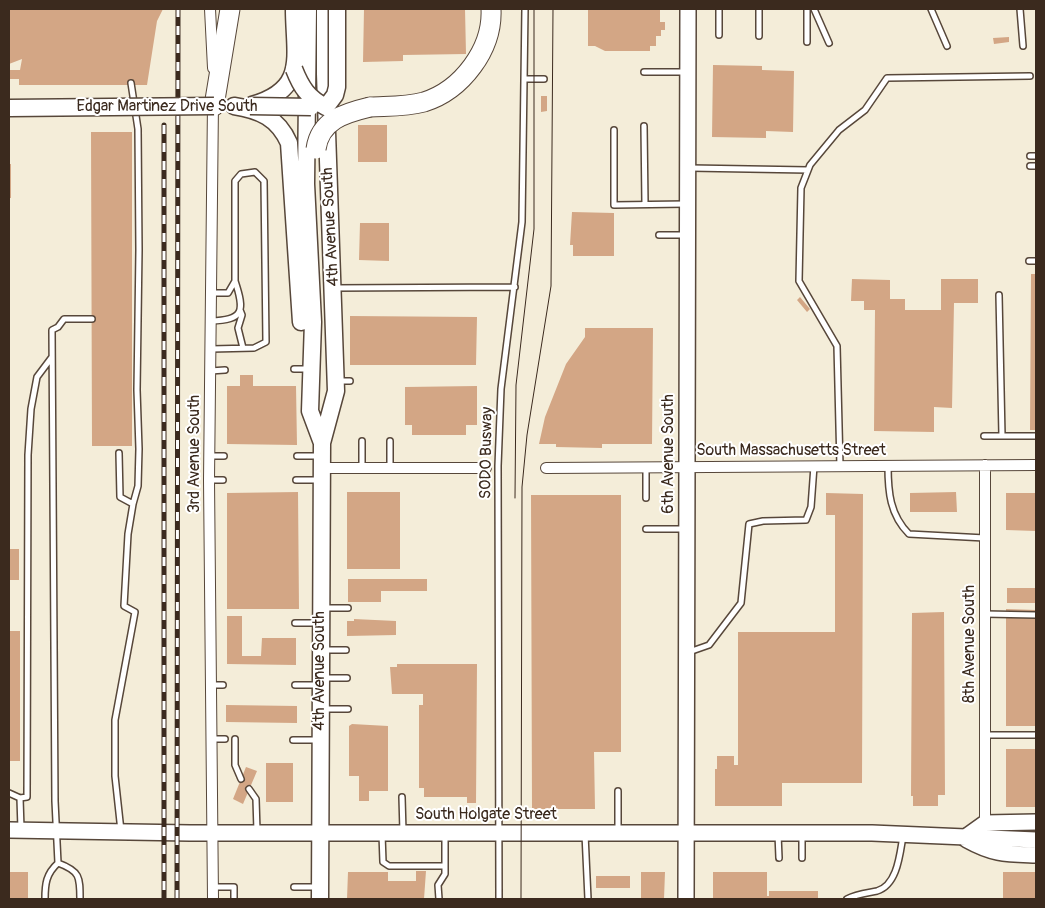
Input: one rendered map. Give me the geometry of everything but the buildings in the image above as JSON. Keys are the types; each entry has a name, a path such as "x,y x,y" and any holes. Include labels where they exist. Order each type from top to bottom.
{"highway":[{"path":"214,106 230,9"},
{"path":"319,107 407,106 432,99 450,89 469,71 483,48 491,22 491,9"},
{"path":"316,149 322,131 331,121 339,116 370,107"}],"main road":[{"path":"242,106 273,99 284,91 291,81 294,69 294,9"},
{"name":"4th Avenue South","path":"308,9 306,184 312,362 310,411 322,462 320,893"},
{"name":"4th Avenue South","path":"324,9 337,384"},
{"path":"319,107 335,95 337,87 337,9"},
{"name":"6th Avenue South","path":"686,899 688,9"},
{"path":"294,69 306,93 319,107 316,149 337,384 322,462"},
{"path":"242,106 268,116 281,128 288,143 301,323 312,362"},
{"name":"Edgar Martinez Drive South","path":"9,108 319,107"},
{"path":"964,838 985,823 1036,822"},
{"name":"South Holgate Street","path":"15,830 212,833 802,834 904,835 1036,840"},
{"name":"South Holgate Street","path":"964,838 985,850 1000,854 1036,854"}],"street":[{"name":"3rd Avenue South","path":"210,9 213,75 209,456 213,899"},
{"path":"322,462 362,468 486,468"},
{"name":"8th Avenue South","path":"984,465 985,823"},
{"name":"South Massachusetts Street","path":"546,468 1036,465"}],"lane":[{"name":"SODO Busway","path":"499,899 498,466 501,389 522,222 526,79 525,9"},
{"path":"719,9 719,35"},
{"path":"759,9 759,36"},
{"path":"807,9 807,42"},
{"path":"814,9 829,43"},
{"path":"931,9 947,46"},
{"path":"1020,9 1023,46"},
{"path":"644,72 687,72"},
{"path":"840,466 837,346 799,281 801,188 810,165 824,151 839,130 864,110 887,78 1030,76"},
{"path":"526,79 544,79"},
{"path":"121,832 115,776 115,720 135,612 124,606 128,534 138,486 139,458 137,390 140,250 138,129 131,83"},
{"path":"644,126 645,204"},
{"path":"614,130 614,205 687,204"},
{"path":"687,168 808,170"},
{"path":"210,349 254,348 266,342 264,181 255,172 241,174 236,181 235,281 240,295 242,315 238,328 243,348"},
{"path":"659,234 686,234"},
{"path":"1029,261 1036,261"},
{"path":"211,293 228,293 235,281"},
{"path":"334,288 515,287"},
{"path":"999,295 1002,436"},
{"path":"211,321 233,320 240,310"},
{"path":"58,863 55,791 52,330 58,327 64,319 92,319"},
{"path":"9,793 20,798 27,797 28,455 36,377 53,356"},
{"path":"294,370 312,362"},
{"path":"210,370 225,370"},
{"path":"984,436 1036,436"},
{"path":"362,441 362,468"},
{"path":"390,441 390,468"},
{"path":"119,453 120,497 133,504"},
{"path":"209,456 224,456"},
{"path":"297,456 322,462"},
{"path":"296,480 322,462"},
{"path":"686,653 709,645 741,603 749,524 763,521 806,520 811,507 814,466"},
{"path":"888,466 888,491 894,517 909,534 985,538"},
{"path":"646,468 646,498"},
{"path":"209,480 224,480"},
{"path":"646,529 686,529"},
{"path":"295,623 348,608"},
{"path":"985,614 1036,614"},
{"path":"320,650 346,650"},
{"path":"295,685 347,678"},
{"path":"211,684 224,685"},
{"path":"320,709 348,709"},
{"path":"985,735 1036,735"},
{"path":"211,739 225,739"},
{"path":"235,739 235,765 241,780"},
{"path":"293,740 320,740"},
{"path":"250,789 256,799 257,833"},
{"path":"618,791 618,833"},
{"path":"402,797 403,832"},
{"path":"15,830 20,798"},
{"path":"382,832 383,862 389,866 445,866"},
{"path":"439,899 438,885 445,874 445,833"},
{"path":"585,833 588,899"},
{"path":"778,834 779,858"},
{"path":"802,834 802,858"},
{"path":"847,899 880,890 888,883 898,866 904,835"},
{"path":"45,899 46,880 50,870 58,863"},
{"path":"58,863 72,868 80,879 80,899"},
{"path":"213,887 234,887 234,899"},
{"path":"294,887 320,893"}],"tram line":[{"path":"515,498 516,385 534,229 534,9"},
{"path":"521,899 522,487 527,435 551,286 553,9"}],"railway":[{"path":"177,899 178,9"},
{"path":"164,125 164,899"}]}
